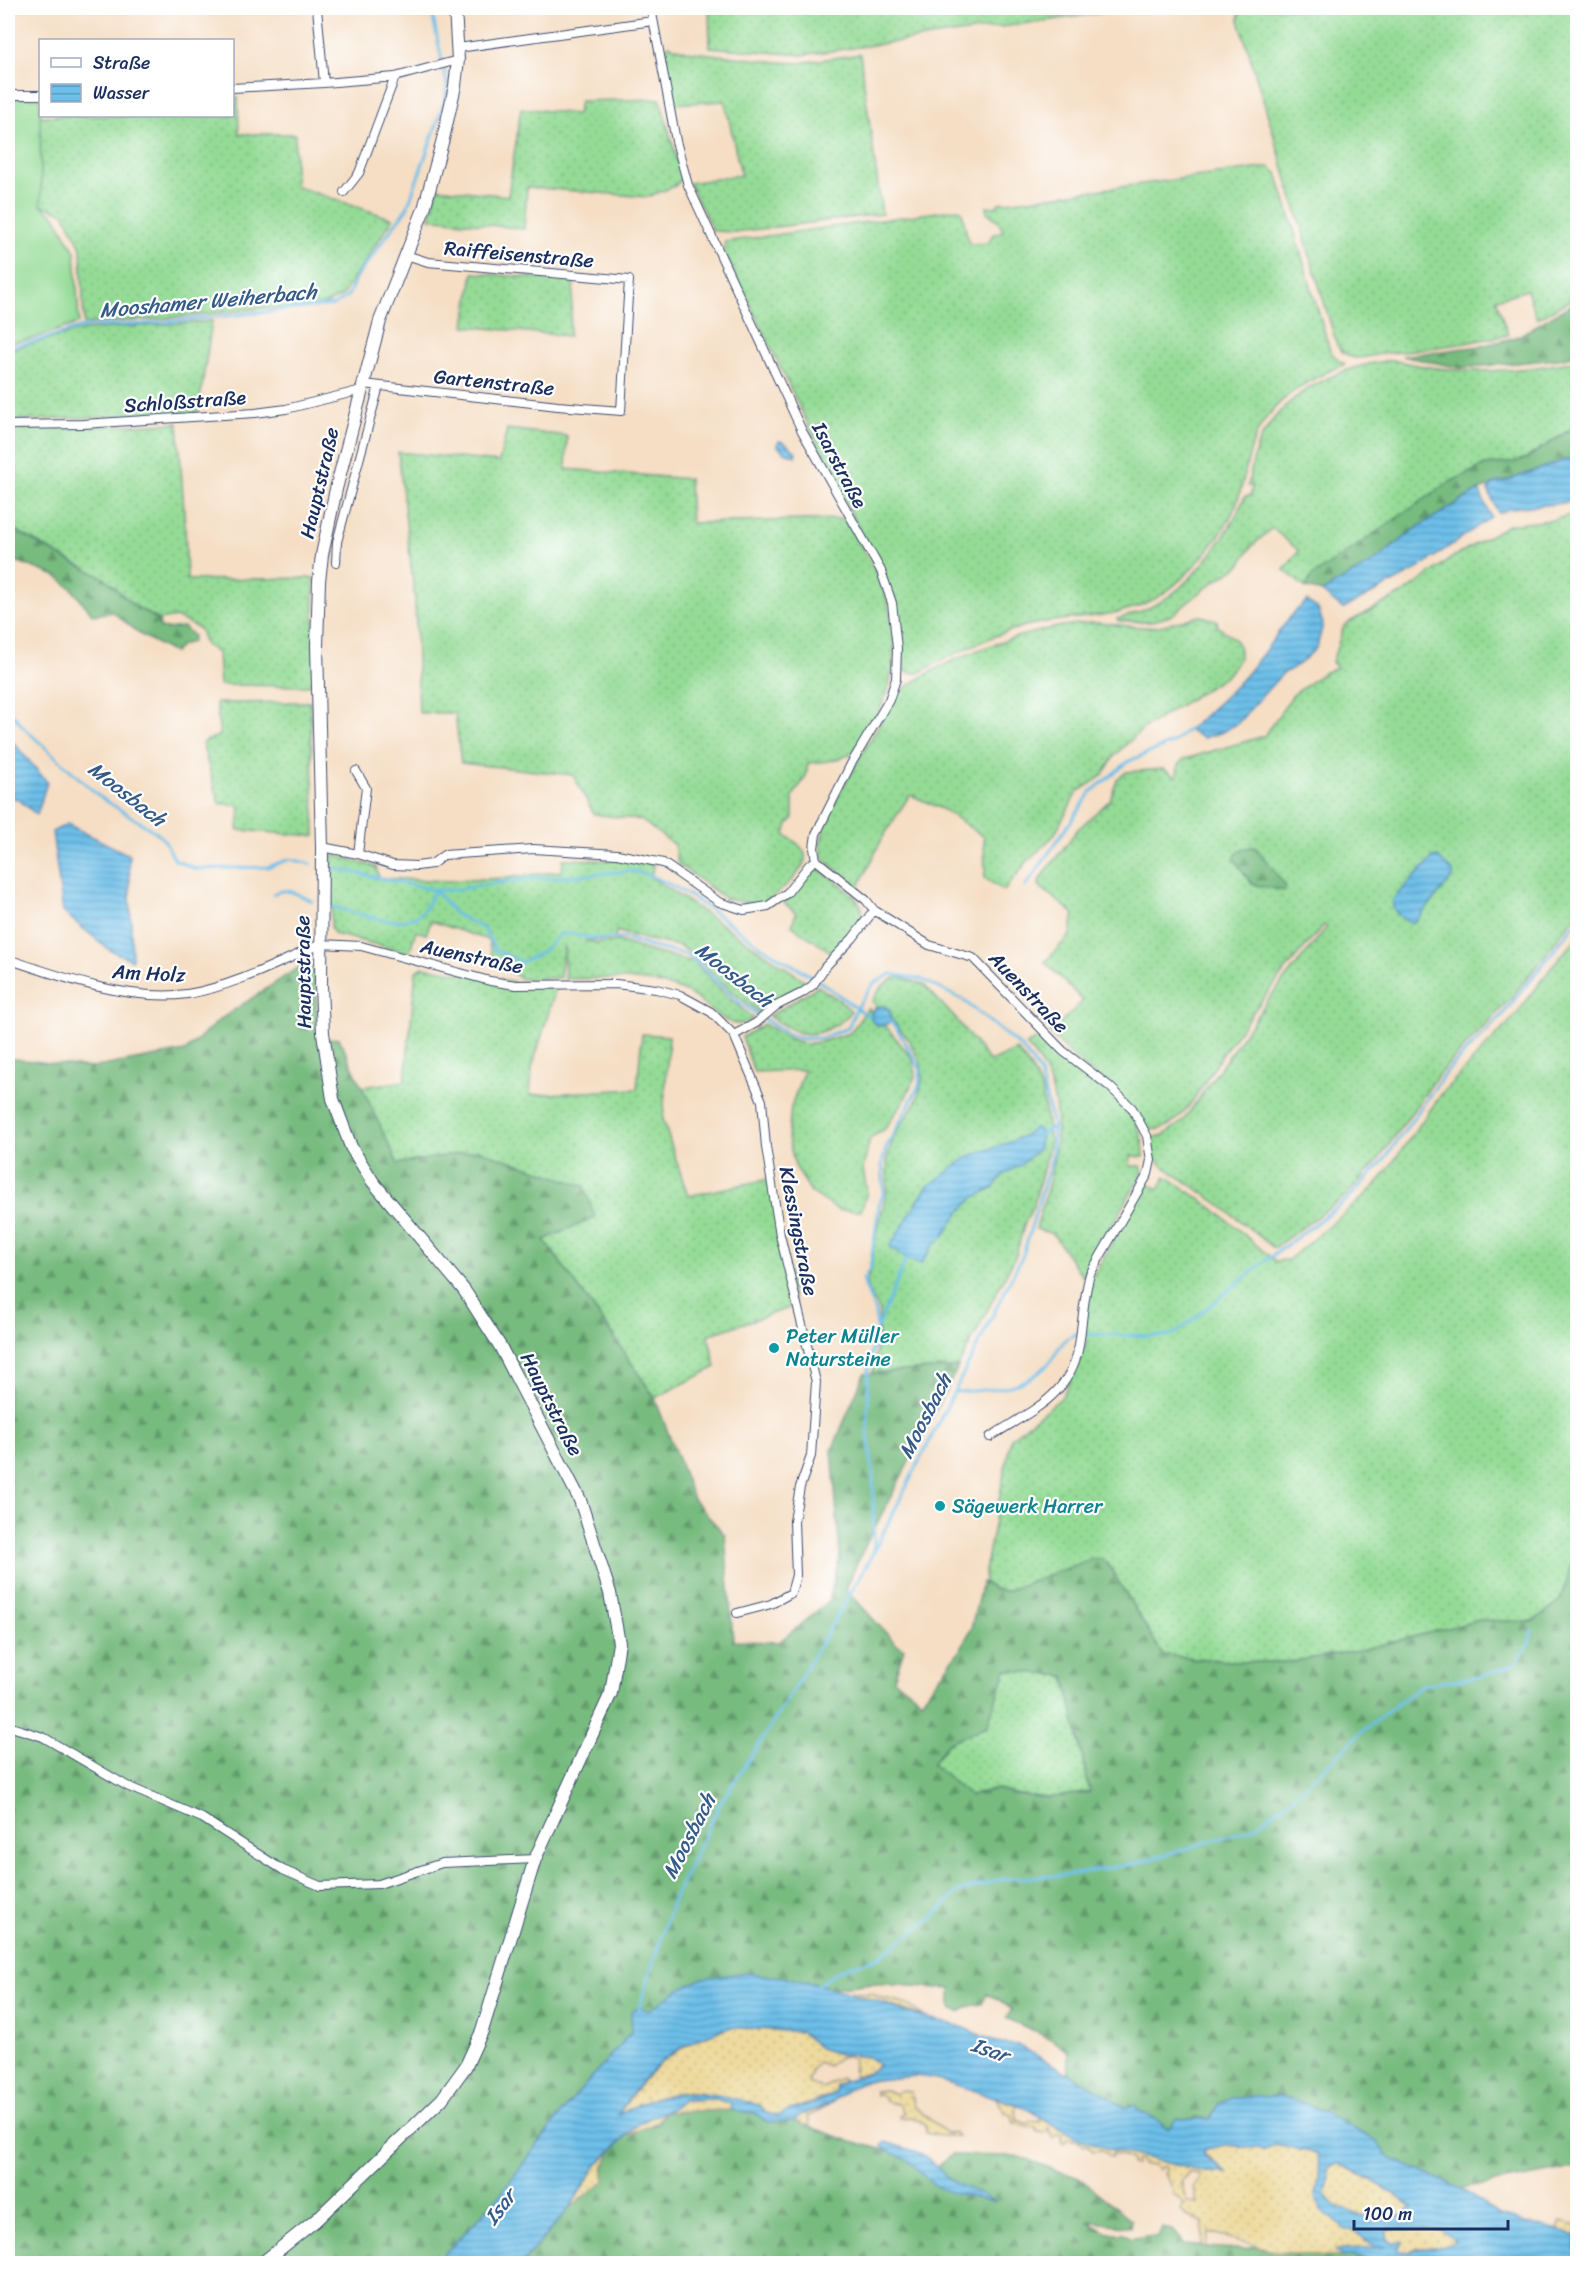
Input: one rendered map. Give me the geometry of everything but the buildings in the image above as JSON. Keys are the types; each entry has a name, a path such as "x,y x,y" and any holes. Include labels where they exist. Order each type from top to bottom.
{"main road":[{"name":"Hauptstraße","path":"261,2264 316,2220 442,2098 466,2066 482,2031 535,1859 610,1693 619,1643 610,1593 580,1500 500,1346 464,1290 373,1182 351,1147 333,1099 327,1062 321,985 322,847 317,646 322,555 336,489 380,321 424,209 443,139 455,86 450,58 455,8"}],"street":[{"path":"317,8 324,83"},
{"name":"Isarstraße","path":"651,8 676,141 688,185 802,431 881,571 892,603 897,648 896,679 877,724 851,764 816,834 814,848 816,860"},
{"path":"234,88 395,77 450,58 653,21"},
{"path":"344,192 359,173 395,77"},
{"path":"8,95 39,95"},
{"name":"Raiffeisenstraße","path":"406,255 428,262 629,280 621,411"},
{"path":"336,563 337,542 379,386"},
{"name":"Gartenstraße","path":"363,387 379,386 621,411"},
{"name":"Schloßstraße","path":"8,425 106,423 255,413 286,409 363,387"},
{"path":"356,771 366,788 358,854"},
{"path":"322,847 358,854 393,865 417,867 432,864 444,855 534,849 617,854 663,863 719,902 744,910 768,906 787,893 816,860 866,900 874,910 853,938 825,967 813,985 776,1006 756,1023 734,1035"},
{"name":"Auenstraße","path":"874,910 929,945 973,958 1056,1044 1109,1086 1132,1108 1147,1136 1151,1160 1148,1174 1090,1274 1085,1290 1081,1334 1073,1368 1056,1394 990,1437"},
{"name":"Am Holz","path":"8,959 89,986 143,994 186,994 226,983 321,944"},
{"name":"Auenstraße","path":"321,944 361,946 489,981 516,985 616,984 656,989 680,995 711,1012 734,1035"},
{"name":"Klessingstraße","path":"734,1035 762,1101 766,1147 780,1235 816,1383 811,1456 800,1487 794,1521 796,1575 790,1593 771,1604 737,1613"},
{"path":"8,1726 42,1737 128,1786 202,1818 283,1870 320,1886 379,1884 442,1863 535,1859"}],"green space":[{"path":"709,8 1137,8 802,55 710,47"},
{"path":"1239,8 1577,8 1577,296 1537,319 1527,290 1496,299 1508,335 1362,358 1355,358 1343,352 1337,345 1239,20"},
{"path":"669,45 685,51 799,63 860,54 882,214 734,232 713,231 689,183 741,175 725,101 673,104 665,49"},
{"path":"8,98 39,98 41,205 55,216 75,252 79,323 32,339 8,343"},
{"path":"234,98 238,98 239,134 295,134 295,186 393,219 342,296 326,304 300,308 264,308 84,324 81,247 64,213 41,205 40,117 234,117"},
{"path":"660,99 682,178 675,186 647,197 527,187 524,229 430,218 438,188 508,196 521,108 577,114 580,101"},
{"path":"1269,167 1277,173 1330,351 1345,364 1290,393 1264,421 1254,440 1237,502 1225,527 1195,565 1163,594 1130,609 1022,627 982,641 918,673 909,673 904,670 901,663 900,630 896,606 723,249 725,242 958,209 962,212 969,244 989,243 992,235 1003,231 998,221 987,212 987,206 996,207 999,203"},
{"path":"473,273 574,281 569,336 465,326"},
{"path":"1577,301 1577,355 1558,359 1461,368 1402,356 1482,346 1517,337"},
{"path":"212,321 198,413 8,421 8,350 83,330"},
{"path":"1392,360 1462,371 1507,370 1577,361 1577,425 1527,458 1514,462 1485,465 1311,577 1306,588 1284,570 1299,551 1272,528 1251,547 1240,565 1211,584 1172,615 1151,622 1119,621 1117,619 1143,610 1168,597 1202,565 1232,523 1245,496 1251,496 1252,486 1248,486 1258,445 1275,417 1288,404 1319,382 1337,374"},
{"path":"178,423 187,580 314,578 314,682 307,686 220,685 218,653 205,645 200,629 176,617 159,620 133,605 106,579 8,526 8,430"},
{"path":"1577,425 1577,456 1479,490 1418,527 1375,561 1322,592 1306,588 1311,577 1448,483 1485,465 1514,462 1527,458"},
{"path":"507,429 567,436 566,469 689,479 691,523 844,519 866,553 883,588 891,618 893,666 886,695 873,722 852,753 834,760 808,763 806,776 793,796 793,819 788,824 785,835 802,849 805,855 804,861 796,876 762,905 726,899 678,864 674,845 641,820 594,814 573,775 461,763 455,713 419,713 415,601 398,452 499,462"},
{"path":"1577,513 1577,921 1573,919 1513,996 1439,1074 1378,1160 1347,1195 1274,1248 1219,1204 1164,1167 1153,1157 1151,1138 1164,1135 1183,1121 1268,1000 1327,927 1324,925 1272,987 1183,1113 1166,1127 1155,1130 1147,1129 1138,1114 1069,1053 1050,1033 1083,1001 1045,962 1070,935 1074,914 1039,886 1039,881 1077,830 1110,800 1117,780 1126,772 1163,769 1177,777 1178,767 1185,759 1264,736 1293,695 1323,673 1337,668 1332,662 1344,626 1351,621 1407,591 1453,557 1508,525 1552,520"},
{"path":"8,526 106,579 133,605 159,620 160,628 184,627 193,636 192,642 181,645 174,653 141,635 113,612 93,615 71,588 56,576 8,558"},
{"path":"1201,616 1217,620 1218,627 1234,638 1238,644 1240,656 1232,669 1225,677 1144,728 1115,755 1102,776 1077,792 1054,835 1025,864 1004,891 985,878 984,837 944,810 913,796 909,796 883,837 858,888 823,858 820,844 826,823 839,794 895,697 911,683 960,658 1017,637 1045,630 1093,623 1152,627"},
{"path":"310,702 315,836 238,830 240,806 219,803 202,743 220,735 216,703"},
{"path":"1253,847 1286,886 1284,891 1252,884 1234,859 1241,850"},
{"path":"332,856 376,867 379,878 447,881 505,878 562,871 563,859 639,861 654,865 651,877 810,984 759,1012 732,992 691,953 679,946 616,931 615,939 584,941 597,943 618,941 694,962 730,999 753,1018 736,1024 719,1016 686,992 657,983 627,979 565,979 564,944 560,978 521,979 493,960 488,940 431,921 426,934 416,931 409,953 335,934 331,928"},
{"path":"816,869 848,890 862,909 862,915 857,924 834,954 792,926 796,913 783,902"},
{"path":"1577,938 1578,1547 1560,1601 1532,1622 1480,1620 1360,1650 1289,1662 1238,1662 1163,1655 1109,1566 1092,1559 1006,1591 994,1589 984,1582 1011,1438 1061,1398 1078,1365 1081,1350 1086,1346 1086,1338 1082,1336 1092,1278 1146,1183 1159,1189 1166,1176 1213,1208 1275,1261 1288,1260 1378,1183 1443,1092 1516,1015 1553,965"},
{"path":"302,965 315,971 318,1040 339,1038 398,1164 478,1150 584,1186 595,1217 544,1240 655,1398 693,1499 725,1535 733,1641 779,1642 829,1601 840,1556 832,1450 864,1374 958,1367 858,1560 846,1589 895,1643 904,1649 894,1679 922,1700 960,1650 971,1629 982,1582 996,1590 1006,1591 1092,1559 1102,1559 1109,1566 1163,1655 1238,1662 1289,1662 1360,1650 1480,1620 1532,1622 1560,1601 1577,1547 1577,2168 1461,2189 1389,2158 1375,2140 1312,2106 1280,2096 1219,2104 1210,2119 1197,2117 1168,2129 1156,2119 1124,2108 1068,2073 1068,2052 1049,2038 1006,2018 1012,2010 987,1994 982,2004 970,2006 959,2012 951,2008 951,1989 872,1983 832,1988 788,1978 663,2001 649,2011 567,2106 496,2200 436,2263 8,2264 8,2007 11,1998 8,1993 8,1058 91,1068 185,1051 219,1020","holes":["1006,1670 1065,1676 1090,1792 1048,1798 1013,1794 996,1789 970,1796 932,1764 949,1742 987,1726"]},
{"path":"423,967 556,988 532,1068 530,1095 637,1089 642,1034 669,1036 663,1120 688,1196 770,1179 795,1306 708,1335 716,1367 655,1398 608,1328 479,1150 398,1164 361,1087 405,1081 416,971"},
{"path":"900,977 924,985 955,1018 990,1062 1017,1050 1033,1072 1042,1091 1050,1142 1034,1204 1024,1225 1016,1255 958,1367 873,1373 879,1331 879,1310 869,1292 867,1281 887,1191 887,1157 894,1136 917,1100 923,1078 921,1063 908,1039 890,1017 886,1007 876,1006 872,1001 890,980"},
{"path":"818,986 851,1011 847,1017 821,1032 805,1034 769,1016"},
{"path":"868,1008 872,1011 870,1016 878,1026 885,1025 912,1058 916,1074 905,1099 885,1129 870,1138 863,1169 867,1192 861,1211 838,1210 811,1192 795,1166 788,1138 791,1107 804,1070 754,1072 742,1037 764,1024 804,1044 820,1042 850,1033"},
{"path":"1043,1036 1057,1051 1121,1101 1133,1117 1141,1135 1144,1157 1131,1156 1130,1166 1141,1166 1143,1172 1083,1277 1053,1234 1036,1229 1054,1157 1056,1110 1051,1087 1042,1065 1026,1045"},
{"path":"1006,1670 1065,1676 1090,1792 1048,1798 1013,1794 996,1789 970,1796 932,1764 949,1742 987,1726"},
{"path":"729,2110 755,2113 767,2122 794,2121 852,2142 897,2153 915,2165 930,2182 992,2201 947,2179 937,2166 952,2155 1016,2156 1079,2178 1132,2220 1131,2227 1088,2221 1107,2233 1124,2233 1131,2239 1145,2236 1158,2237 1162,2228 1172,2230 1185,2245 1245,2250 1255,2246 1278,2252 1352,2256 1386,2263 522,2264 570,2207 604,2181 603,2168 612,2151 625,2137 637,2130 657,2124 665,2112"}],"sand":[{"path":"852,1991 872,1993 905,2003 924,2016 849,1993"},
{"path":"732,2027 800,2032 820,2048 839,2054 869,2057 878,2064 873,2070 854,2077 853,2060 847,2056 839,2057 828,2066 818,2062 812,2070 808,2083 823,2088 841,2078 845,2080 836,2086 836,2092 778,2116 717,2097 688,2091 656,2098 617,2116 641,2084 665,2060 694,2041"},
{"path":"885,2090 895,2094 899,2091 911,2092 913,2105 946,2133 953,2132 957,2136 926,2133 925,2124 912,2117 900,2118 899,2116 904,2113 898,2104 887,2102 881,2095 875,2095 875,2091"},
{"path":"996,2098 1018,2105 1017,2120 1026,2124 1031,2121 1040,2122 1040,2116 1049,2123 1205,2172 1226,2172 1203,2153 1206,2149 1226,2145 1264,2149 1276,2144 1319,2154 1319,2179 1316,2195 1353,2230 1373,2245 1388,2248 1336,2251 1342,2257 1278,2252 1209,2232 1206,2247 1202,2246 1203,2222 1187,2216 1180,2210 1184,2204 1173,2195 1172,2186 1164,2174 1165,2167 1159,2170 1153,2165 1141,2165 1140,2160 1136,2160 1135,2165 1131,2164 1131,2159 1113,2153 1111,2157 1102,2150 1093,2151 1088,2144 1083,2145 1080,2141 1068,2139 1064,2144 1062,2134 1053,2138 1049,2128 1045,2133 1038,2132 1035,2126 1025,2127 1014,2123 1012,2115 1005,2112","holes":["1189,2172 1199,2174 1200,2180 1194,2186 1197,2204 1188,2202 1181,2181"]},
{"path":"715,2099 731,2103 732,2110 665,2112 651,2125 625,2137 639,2123 673,2108 683,2100"},
{"path":"830,2104 807,2117 810,2122 808,2126 794,2121 800,2115"},
{"path":"612,2151 603,2168 605,2181 570,2207 596,2166"},
{"path":"1337,2163 1370,2179 1413,2207 1399,2216 1384,2221 1361,2216 1334,2205 1324,2195 1329,2181 1327,2168"},
{"path":"1561,2222 1577,2226 1577,2236 1557,2231"},
{"path":"1388,2229 1441,2229 1455,2241 1444,2248 1417,2247 1409,2252 1398,2250 1403,2243 1392,2243 1387,2240"}],"water":[{"path":"779,441 784,442 796,452 795,456 785,452 777,445"},
{"path":"1577,456 1577,500 1517,507 1498,513 1488,490 1494,483 1506,481"},
{"path":"1479,490 1491,517 1413,572 1343,609 1322,592 1375,561 1418,527"},
{"path":"1307,601 1318,609 1323,624 1317,647 1301,663 1281,675 1237,724 1220,733 1203,738 1188,730 1241,680 1286,622"},
{"path":"8,736 47,782 37,815 19,800 8,795"},
{"path":"67,824 129,855 132,960 110,950 63,912 52,832"},
{"path":"1438,857 1453,872 1453,877 1416,921 1410,923 1394,909 1394,898 1433,858"},
{"path":"881,1006 888,1009 891,1016 888,1023 881,1026 874,1023 871,1016 874,1009"},
{"path":"1034,1128 1038,1129 1041,1135 1038,1149 1021,1165 1004,1174 993,1188 975,1197 959,1213 921,1264 906,1259 890,1246 926,1188 969,1156 1024,1136"},
{"name":"Isar","path":"746,1973 788,1978 832,1988 881,2002 908,2013 959,2026 1001,2044 1018,2045 1101,2092 1124,2108 1135,2105 1140,2112 1156,2119 1168,2129 1176,2119 1210,2119 1219,2104 1231,2098 1280,2096 1312,2106 1375,2140 1389,2158 1461,2189 1499,2215 1577,2236 1577,2263 1386,2264 1352,2256 1342,2257 1335,2251 1384,2247 1373,2245 1353,2230 1346,2230 1321,2210 1316,2195 1319,2179 1318,2154 1276,2144 1264,2149 1226,2145 1206,2149 1203,2153 1227,2173 1205,2172 1112,2150 1075,2137 1022,2106 937,2079 916,2076 866,2081 847,2090 830,2104 800,2115 794,2121 767,2122 755,2113 732,2110 731,2103 715,2099 683,2100 673,2108 639,2123 596,2166 570,2207 522,2263 436,2263 496,2200 567,2106 632,2031 631,2012 639,2007 649,2011 680,1989 703,1978","holes":["731,2027 800,2032 820,2048 839,2054 869,2057 878,2065 869,2072 836,2086 835,2092 822,2100 778,2116 765,2113 761,2106 700,2093 670,2094 654,2098 618,2115 641,2083 666,2059 695,2041","1337,2163 1370,2179 1413,2207 1399,2216 1384,2221 1361,2216 1334,2205 1325,2195 1329,2181 1328,2168","1388,2229 1440,2229 1455,2241 1442,2247 1421,2247 1409,2252 1398,2250 1404,2242 1392,2243 1387,2240"]},
{"path":"885,2142 917,2152 937,2166 947,2179 996,2202 961,2195 936,2186 910,2162 882,2146"}],"waterway":[{"name":"Mooshamer Weiherbach","path":"8,347 83,327 145,324 334,305 348,296 356,278 407,208 445,101 447,85 431,8"},
{"name":"Moosbach","path":"8,709 25,729 100,797 157,833 164,840 175,860 196,869 268,867 290,859 311,864"},
{"path":"1025,887 1092,791 1129,761 1172,743 1188,730"},
{"name":"Moosbach","path":"333,868 435,890 454,913 484,929 495,950 522,962 542,952 559,935 569,933 596,939 625,938 651,947 689,955 736,1000 785,1033 802,1039 821,1038 848,1028 857,1007 873,984 891,974 921,979 963,1000 1022,1048 1040,1073 1053,1126 1052,1157 1023,1255 868,1563 791,1694 720,1804 673,1900 639,2008"},
{"path":"331,906 373,918 406,920 422,912 435,890 454,890 511,881 633,871 667,883 685,893 767,950 818,980 870,1016"},
{"path":"273,894 288,891 312,901"},
{"path":"955,1392 1005,1387 1028,1379 1048,1364 1063,1342 1077,1334 1159,1336 1172,1335 1184,1327 1260,1265 1348,1199 1384,1160 1446,1072 1502,1015 1578,920"},
{"name":"Moosbach","path":"874,1551 873,1473 868,1434 868,1370 877,1328 875,1312 863,1280 870,1269 879,1205 884,1193 882,1164 886,1148 919,1086 921,1070 896,1027 889,1020"},
{"path":"1041,1135 1053,1126"},
{"path":"878,1327 906,1259"},
{"path":"816,1986 842,1969 877,1958 934,1916 956,1893 1002,1879 1068,1875 1134,1864 1251,1829 1289,1801 1364,1730 1422,1685 1479,1677 1516,1664 1529,1644 1532,1630"}],"place":[{"name":"Peter Müller Natursteine","path":"774,1348"},
{"name":"Sägewerk Harrer","path":"940,1506"}]}
